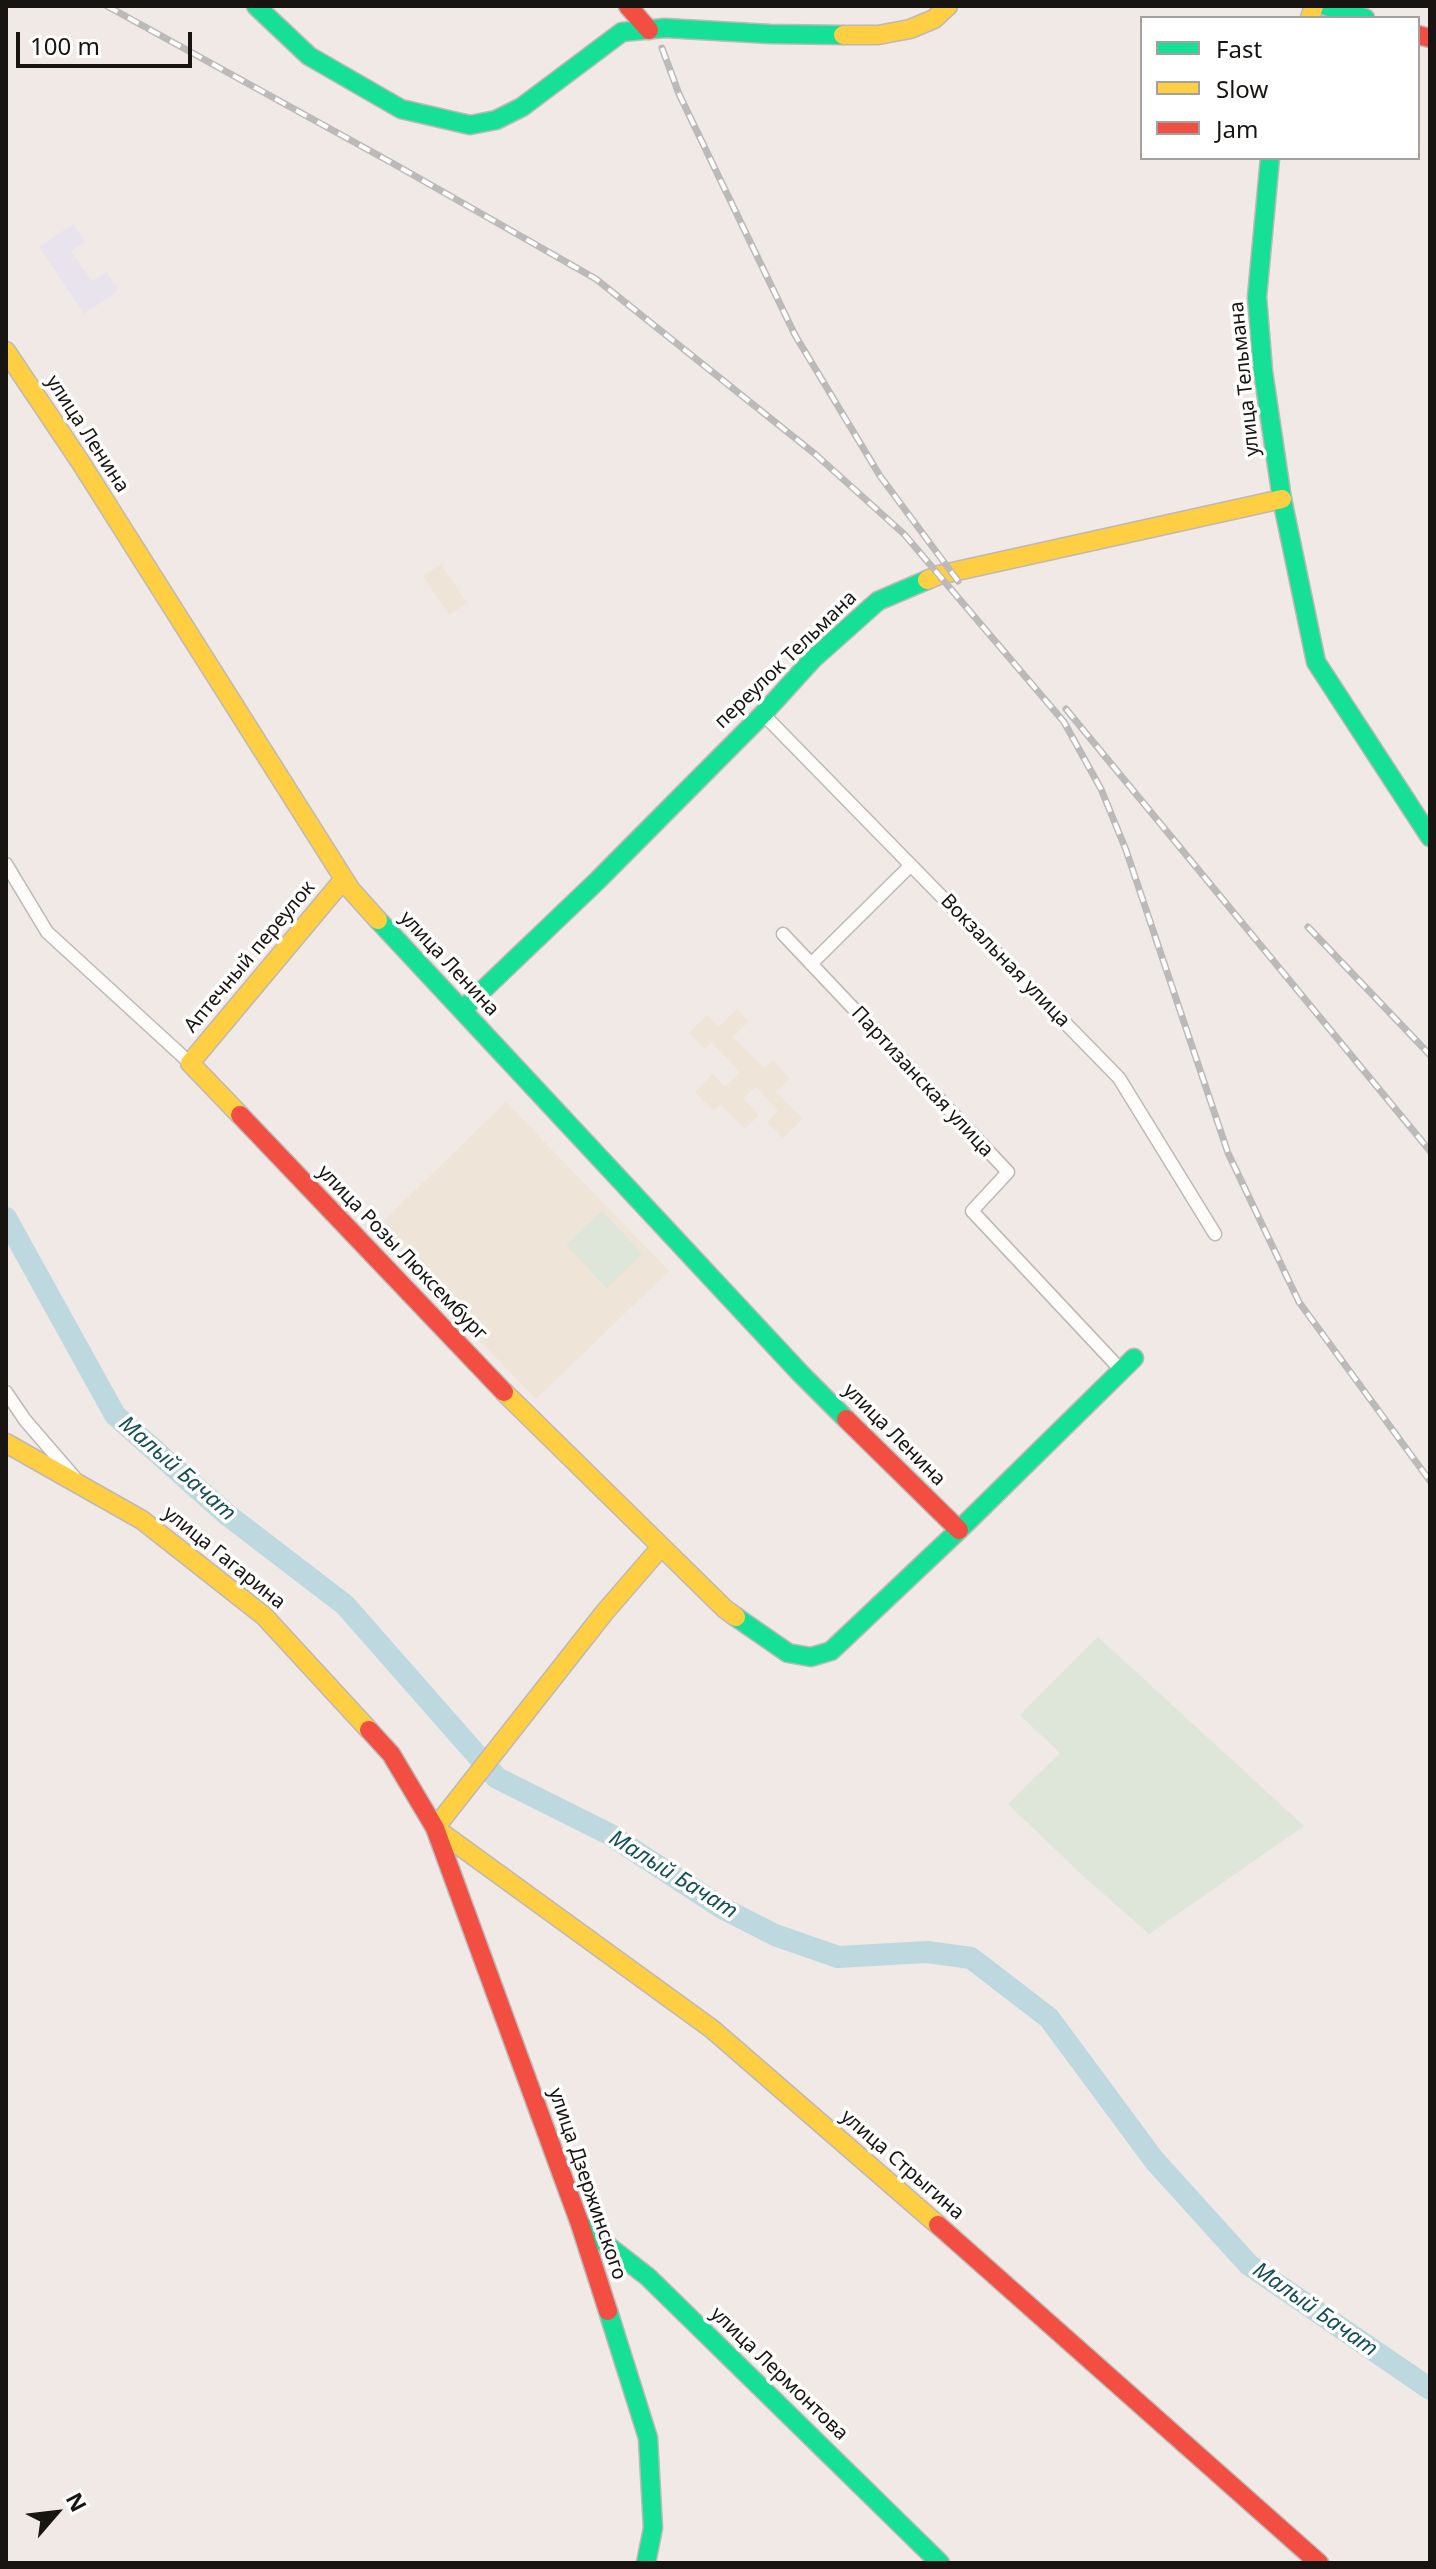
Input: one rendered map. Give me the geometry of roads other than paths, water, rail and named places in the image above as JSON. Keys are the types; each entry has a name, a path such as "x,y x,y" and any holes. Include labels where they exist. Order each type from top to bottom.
{"street":[{"path":"256,6 309,56 401,109 470,125 496,120 522,107 622,32 657,29 878,35 922,24 934,19 948,6"},
{"path":"628,6 657,29"},
{"path":"1326,6 1358,16"},
{"name":"улица Тельмана","path":"1270,160 1257,297 1263,371 1282,499 1316,662 1430,837"},
{"name":"улица Ленина","path":"6,351 81,463 344,879 409,956 801,1374 959,1530"},
{"name":"переулок Тельмана","path":"462,1010 597,881 763,714 813,659 878,601 939,575 1282,499"},
{"name":"Вокзальная улица","path":"763,714 1119,1078 1215,1234"},
{"name":"улица Розы Люксембург","path":"6,864 47,932 190,1063 538,1428 725,1609 788,1653 811,1657 831,1651 959,1530"},
{"path":"811,964 911,865"},
{"name":"Аптечный переулок","path":"190,1063 344,879"},
{"name":"Партизанская улица","path":"783,934 1008,1172 972,1211 1128,1364"},
{"path":"959,1530 1128,1364"},
{"path":"6,1392 25,1420 83,1487"},
{"name":"улица Гагарина","path":"6,1443 142,1520 264,1616 391,1754 435,1828"},
{"path":"435,1828 604,1613 661,1547"},
{"name":"улица Дзержинского","path":"435,1828 580,2224 648,2438 653,2528 646,2563"},
{"name":"улица Стрыгина","path":"435,1828 712,2029 984,2265 1319,2563"},
{"name":"улица Лермонтова","path":"580,2224 648,2277 940,2563"}],"waterway":[{"name":"Малый Бачат","path":"6,1218 115,1415 225,1513 345,1605 497,1778 609,1834 722,1908 775,1935 838,1957 927,1952 971,1958 1049,2018 1154,2160 1249,2265 1430,2389"}],"railway":[{"path":"107,6 596,279 815,454 904,534 1064,722 1101,789 1126,850 1228,1153 1299,1302 1430,1481"},
{"path":"662,48 679,94 795,335 880,476 958,581"},
{"path":"1066,709 1430,1151"},
{"path":"1308,927 1430,1055"}]}
